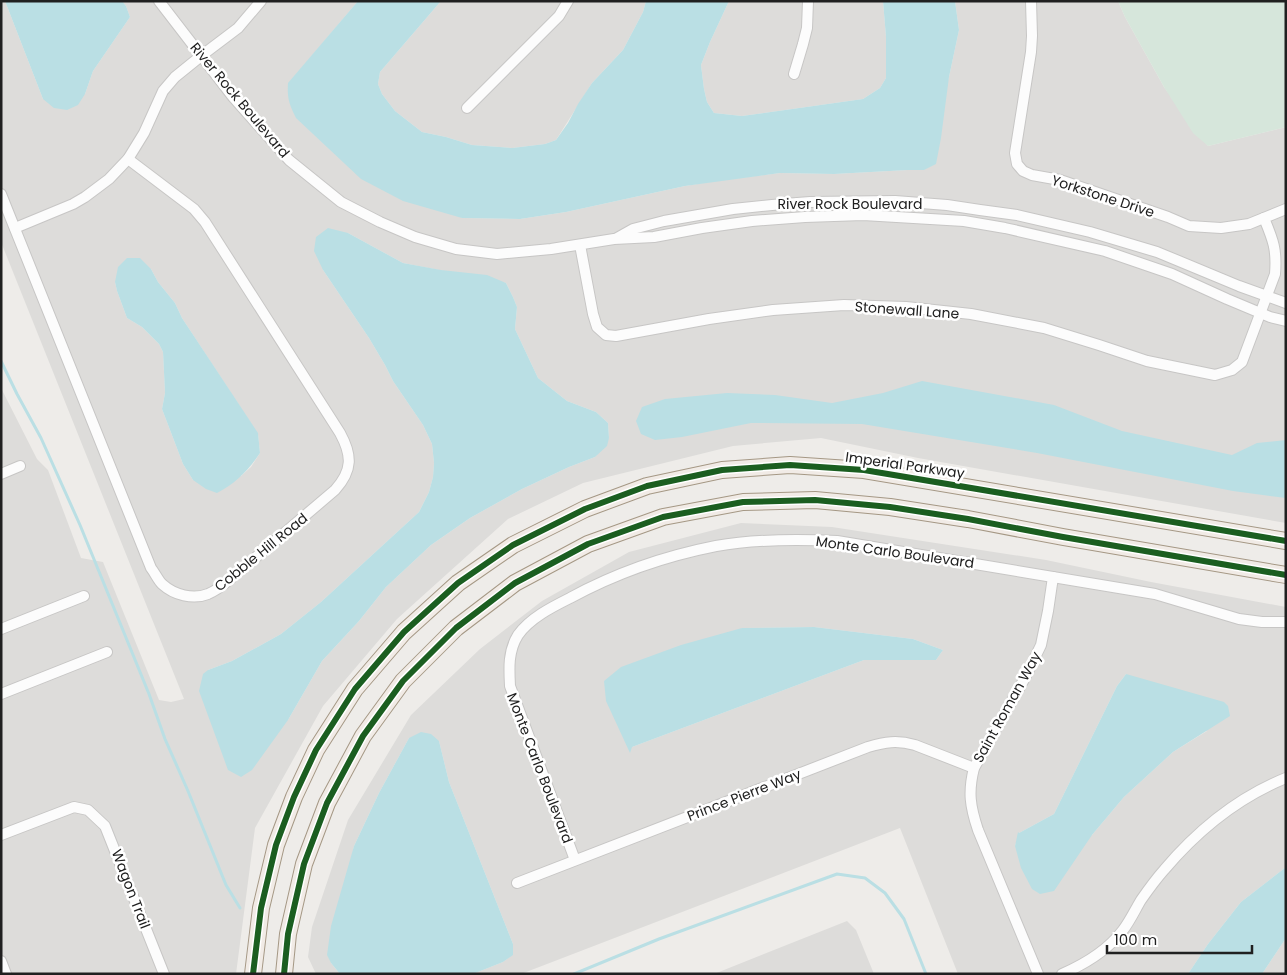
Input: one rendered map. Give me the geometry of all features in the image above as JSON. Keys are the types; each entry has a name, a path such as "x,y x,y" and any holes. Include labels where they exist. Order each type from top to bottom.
{"main road":[{"name":"Imperial Parkway","path":"253,974 261,908 276,845 294,796 316,750 355,689 404,632 458,583 513,545 585,509 647,486 722,470 790,465 864,470 1286,541"},
{"path":"284,974 288,934 304,864 327,803 363,736 403,681 456,628 515,583 588,544 672,515 743,502 815,500 968,519 1286,575"}],"street":[{"name":"River Rock Boulevard","path":"159,1 233,97 289,160 341,202 415,237 456,249 497,254 552,249 614,239 654,237 752,221 806,216 863,215 964,221 1005,228 1105,251 1172,274 1227,299 1286,321"},
{"path":"15,228 85,198 108,179 128,159 144,133 162,91 201,56 238,28 261,1"},
{"path":"467,108 559,16 568,1"},
{"path":"794,74 804,44 807,28 808,1"},
{"name":"Yorkstone Drive","path":"1031,1 1032,52 1015,153 1017,164 1023,171 1032,175 1060,180 1189,226 1221,228 1249,224 1286,209"},
{"name":"Cobble Hill Road","path":"1,194 151,568 163,585 179,595 198,596 207,594 228,581 335,490 348,472 349,453 340,432 205,222 194,208 128,159"},
{"name":"River Rock Boulevard","path":"614,239 633,229 664,221 772,204 895,201 948,205 1017,215 1090,232 1157,252 1286,303"},
{"path":"1261,313 1275,274 1276,260 1274,243 1264,218"},
{"name":"Stonewall Lane","path":"580,245 597,327 606,335 616,336 709,319 773,310 844,305 906,307 971,314 1044,328 1099,344 1148,362 1215,375 1232,370 1242,362 1261,313"},
{"path":"1,474 20,466"},
{"name":"Monte Carlo Boulevard","path":"575,860 510,686 508,667 510,657 518,635 536,618 588,588 642,566 717,546 780,540 837,541 1165,596 1239,619 1262,622 1286,622"},
{"name":"Saint Roman Way","path":"1038,974 972,813 970,795 974,768 1026,676 1040,645 1053,577"},
{"path":"1,629 84,596"},
{"path":"1,694 107,652"},
{"name":"Prince Pierre Way","path":"517,883 882,743 905,742 974,768"},
{"path":"1062,974 1083,964 1108,946 1123,930 1142,899 1164,870 1192,840 1247,798 1286,778"},
{"name":"Wagon Trail","path":"1,835 74,808 88,810 106,826 164,974"},
{"path":"1,961 6,974"}],"shaded area":[{"path":"1,1 5,1 43,99 85,94 93,71 130,17 122,1 358,1 289,83 462,218 520,219 566,212 685,186 722,180 780,173 834,174 924,170 949,77 959,30 955,1 1118,1 1164,87 1208,146 1286,127 1286,523 918,458 821,438 733,446 583,483 508,519 397,619 323,706 255,828 236,974 1,974 1,388 37,459 48,470 81,558 103,562 159,700 171,702 184,699 1,242","holes":["348,233 403,263 506,283 517,307 515,329 538,378 567,401 596,412 608,423 609,438 595,457 522,489 470,518 431,545 386,587 359,621 322,661 288,720 208,670 232,661 281,634 321,602 419,512 429,492 433,477 432,444 423,425 393,381 369,338 323,270","151,269 158,282 175,303 182,318 258,434 260,453 251,467 241,476 193,480 183,464 162,409 165,393 163,352 159,344 142,327 127,318 115,282"]},
{"path":"441,1 646,1 643,12 623,50 592,83 556,140 545,144 512,148 472,145 422,132 395,111 382,94 378,84 380,72"},
{"path":"729,1 883,1 886,37 886,78 880,88 863,99 742,116 714,113 707,102 701,65"},
{"path":"741,523 832,527 1046,560 1286,607 1286,867 1241,902 1208,944 1188,974 958,974 900,828 521,974 473,974 503,962 512,955 513,944 449,782 439,741 409,738 379,793 354,846 331,963 340,974 316,974 308,957 312,927 348,820 411,715 480,649 542,601 629,552","holes":["814,627 913,639 943,650 936,660 864,660 632,747 742,628","1126,674 1207,731 1173,752 1124,797 1092,835 1015,846 1019,833 1054,814 1117,686"]},
{"path":"847,921 856,930 874,974 714,974"},
{"path":"1286,938 1286,974 1262,974"}],"green space":[{"path":"1118,1 1286,1 1286,127 1208,146 1193,133 1164,87"}],"water":[{"path":"5,1 122,1 126,6 130,17 93,71 85,94 78,105 67,110 54,108 43,99"},
{"path":"358,1 441,1 380,72 378,84 382,94 395,111 422,132 472,145 512,148 545,144 556,140 592,83 623,50 643,12 646,1 729,1 701,65 707,102 714,113 742,116 863,99 880,88 886,78 886,37 883,1 955,1 959,30 949,77 936,164 924,170 834,174 780,173 685,186 566,212 520,219 462,218 403,201 361,179 296,118 288,97 288,83"},
{"path":"328,228 348,233 403,263 441,270 487,275 506,283 517,307 515,329 538,378 567,401 596,412 608,423 609,438 607,446 595,457 522,489 470,518 431,545 386,587 359,621 322,661 288,720 252,770 241,777 228,770 199,691 203,674 208,670 232,661 281,634 321,602 419,512 429,492 433,477 432,444 423,425 393,381 369,338 323,270 314,251 316,237"},
{"path":"127,258 140,258 151,269 158,282 175,303 182,318 258,433 260,453 241,476 217,493 206,489 193,480 183,464 162,409 165,393 163,352 159,344 142,327 127,318 115,282 118,267"},
{"path":"922,381 1054,405 1122,431 1232,455 1257,443 1286,440 1286,498 1233,491 1037,453 862,424 751,423 682,437 655,440 641,434 636,421 642,407 665,399 727,393 775,395 832,403 883,393"},
{"path":"814,627 913,639 943,650 936,660 864,660 632,747 630,753 606,701 604,681 621,667 681,645 742,628"},
{"path":"1126,674 1224,702 1228,706 1230,716 1173,752 1124,797 1092,835 1054,891 1040,894 1032,889 1021,868 1015,846 1018,832 1054,814 1117,686"},
{"path":"421,732 431,734 439,741 449,782 513,944 513,955 503,962 473,974 340,974 327,955 331,926 354,846 379,793 409,738"},
{"path":"1286,867 1286,938 1262,974 1188,974 1208,944 1241,902"}],"waterway":[{"path":"1,361 41,438 80,525 149,694 165,739 226,885 240,908"},
{"path":"574,974 659,939 837,874 865,878 885,893 904,919 926,974"}],"cycle path":[{"path":"253,974 261,908 276,845 294,797 316,750 355,689 404,632 458,583 513,545 585,509 647,486 722,470 790,465 864,470 1286,541"},
{"path":"284,974 288,934 304,864 327,803 363,736 403,681 456,628 515,583 588,544 663,517 743,502 815,500 890,507 968,519 1286,575"}]}
